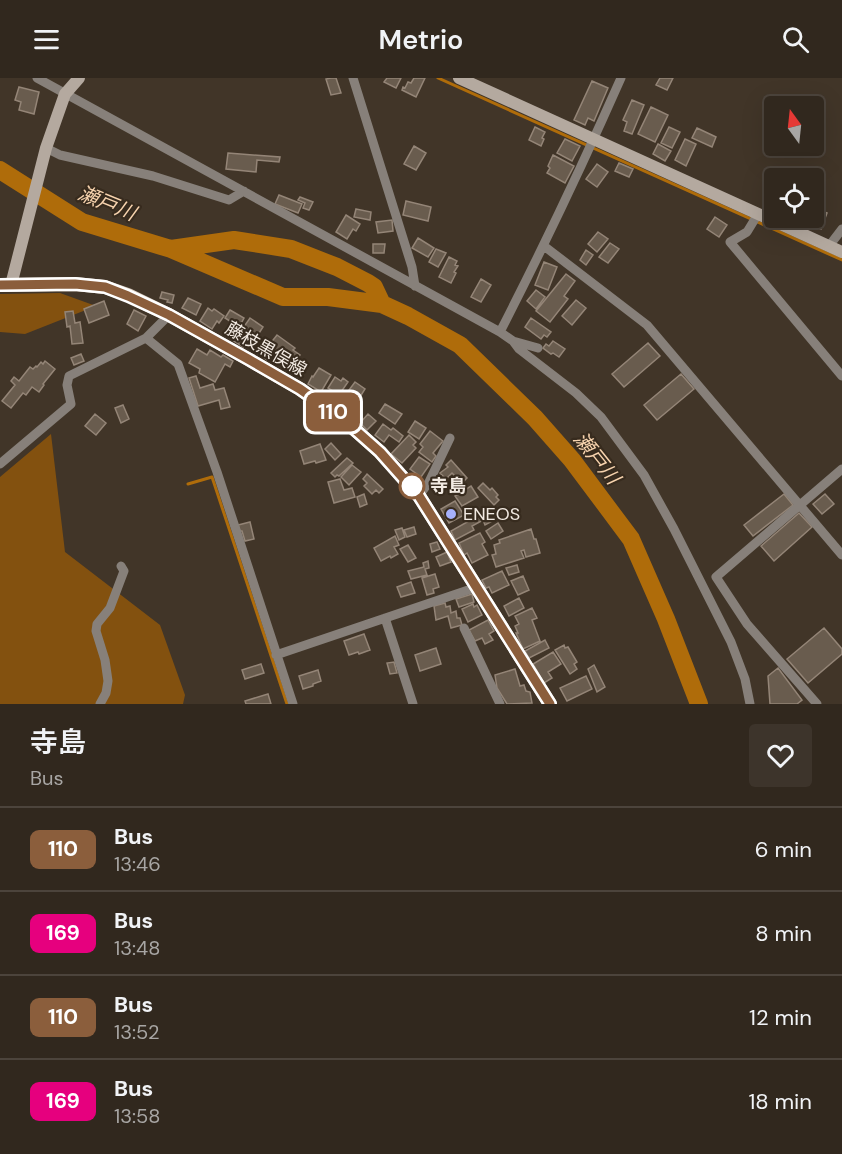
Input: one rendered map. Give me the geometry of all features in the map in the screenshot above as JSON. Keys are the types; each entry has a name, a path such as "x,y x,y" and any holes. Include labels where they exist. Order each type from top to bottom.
{"main road":[{"name":"藤枝黒俣線","path":"5,285 75,284 105,287 128,296 169,315 300,389 344,420 380,452 419,496 550,704"}],"street":[{"path":"37,78 500,332 576,393 601,417 644,475 731,642 745,679 750,704"},
{"path":"5,285 16,264 46,148 65,94 79,78"},
{"path":"353,78 412,267 415,286"},
{"path":"459,78 842,252"},
{"path":"500,332 544,246 621,78"},
{"path":"46,148 60,155 153,176 229,200 244,190"},
{"path":"758,214 747,232 730,242 842,376"},
{"path":"829,246 842,229"},
{"path":"544,246 647,325 842,555"},
{"path":"0,464 71,404 67,385 69,376 146,338 169,315"},
{"path":"146,338 178,364 217,472 293,704"},
{"path":"513,341 538,348"},
{"path":"419,496 429,482 450,438"},
{"path":"817,704 747,624 716,577 842,469"},
{"path":"100,704 106,693 108,681 105,660 96,631 97,624 110,608 124,571 121,566"},
{"path":"276,655 477,587"},
{"path":"385,618 413,704"},
{"path":"464,628 500,704"}],"shaded area":[{"path":"60,293 96,306 25,334 0,332 0,294"},
{"path":"51,434 65,552 160,625 185,695 183,704 0,704 0,477"}],"building":[{"path":"336,78 341,93 331,95 326,79"},
{"path":"387,78 401,78 396,88 384,82"},
{"path":"414,78 425,78 416,97 402,90"},
{"path":"660,78 673,78 667,90 656,85"},
{"path":"592,81 608,88 594,121 588,118 585,125 574,120"},
{"path":"19,87 39,92 34,114 19,110 21,102 15,100"},
{"path":"632,100 644,105 632,134 624,131 627,122 623,120"},
{"path":"651,107 668,115 655,142 638,134"},
{"path":"535,127 545,132 541,146 529,140"},
{"path":"669,127 680,132 672,148 661,143"},
{"path":"697,128 716,137 712,147 692,138"},
{"path":"565,139 580,146 572,161 557,153"},
{"path":"685,139 696,144 686,166 675,160"},
{"path":"658,144 671,151 665,161 653,154"},
{"path":"414,146 426,153 416,170 404,164"},
{"path":"228,153 280,157 279,162 257,160 256,172 226,169"},
{"path":"553,155 574,166 565,183 547,173"},
{"path":"619,163 633,169 629,177 615,171"},
{"path":"597,164 608,172 597,187 586,179"},
{"path":"279,195 302,204 298,213 275,204"},
{"path":"300,197 313,202 309,210 303,208 305,203 298,200"},
{"path":"406,201 431,207 428,221 403,215"},
{"path":"356,209 371,212 370,220 354,217"},
{"path":"346,215 360,224 356,231 353,229 347,239 336,232"},
{"path":"715,217 727,225 719,237 707,229"},
{"path":"392,220 393,231 378,233 376,222"},
{"path":"598,232 608,239 597,252 588,244"},
{"path":"418,238 434,248 428,257 412,248"},
{"path":"610,243 619,249 608,263 599,257"},
{"path":"373,244 385,244 384,253 373,253"},
{"path":"436,249 446,253 438,267 429,262"},
{"path":"586,250 593,255 586,265 580,260"},
{"path":"449,257 457,261 455,265 458,266 451,283 439,277"},
{"path":"544,262 557,267 548,290 535,285"},
{"path":"566,274 575,281 564,296 568,299 550,322 536,311"},
{"path":"481,279 491,285 481,302 471,297"},
{"path":"536,290 545,297 536,309 527,301"},
{"path":"162,292 174,295 172,303 160,298"},
{"path":"188,298 201,304 196,315 182,308"},
{"path":"576,300 586,308 572,325 562,316"},
{"path":"104,301 109,315 89,323 84,309"},
{"path":"208,308 224,316 212,329 200,321"},
{"path":"134,310 146,316 138,331 127,324"},
{"path":"230,310 244,318 236,333 229,329 233,323 225,318"},
{"path":"73,311 75,323 80,322 83,343 72,344 70,326 67,327 65,312"},
{"path":"250,318 263,327 256,338 252,335 243,347 234,341"},
{"path":"531,318 551,332 547,337 544,335 541,339 525,327"},
{"path":"277,335 295,348 293,350 300,355 290,370 282,364 286,358 275,350 267,360 258,353 266,341 270,344"},
{"path":"553,341 565,349 559,357 543,348 546,344 549,346"},
{"path":"648,343 660,356 624,387 612,374"},
{"path":"197,349 207,355 210,350 233,361 230,367 225,364 215,382 199,373 200,369 189,363"},
{"path":"81,354 84,361 74,365 71,358"},
{"path":"45,361 55,369 39,392 32,387 26,395 23,393 11,408 2,401 15,385 11,381 14,377 19,381 30,367 33,369"},
{"path":"319,368 331,375 321,392 308,384"},
{"path":"681,374 694,389 657,420 644,405"},
{"path":"196,376 200,388 213,384 215,390 224,388 230,407 221,409 219,400 198,406 189,378"},
{"path":"335,377 341,381 343,378 348,382 339,395 328,388"},
{"path":"355,382 365,389 360,397 349,390"},
{"path":"385,404 402,414 395,424 379,413"},
{"path":"123,405 129,419 121,423 115,408"},
{"path":"95,414 106,423 96,435 85,426"},
{"path":"368,414 376,421 367,430 360,423"},
{"path":"415,421 426,428 419,439 408,432"},
{"path":"383,424 403,436 399,442 389,435 384,442 375,435"},
{"path":"430,431 443,441 433,453 436,456 432,462 419,452 423,447 420,444"},
{"path":"409,435 416,442 413,445 416,448 402,463 391,454"},
{"path":"331,443 341,454 335,460 325,449"},
{"path":"320,444 326,460 304,464 300,451"},
{"path":"419,457 430,464 421,477 410,469"},
{"path":"347,458 353,463 335,477 331,473"},
{"path":"451,460 467,478 462,483 452,473 446,479 440,473 448,467 446,465"},
{"path":"352,465 361,472 349,485 341,477"},
{"path":"367,474 383,489 379,493 376,490 372,494 364,486 367,483 363,479"},
{"path":"340,479 344,490 352,488 355,497 334,503 328,482"},
{"path":"483,483 498,495 496,497 499,500 494,505 478,488"},
{"path":"471,486 478,497 462,506 455,496"},
{"path":"364,494 367,504 360,507 357,497"},
{"path":"784,494 793,505 753,536 744,525"},
{"path":"825,494 834,504 822,514 813,504"},
{"path":"455,501 464,515 449,523 441,509"},
{"path":"491,511 496,519 485,525 483,520 472,526 474,530 455,540 451,531 469,521 467,518 478,512 480,516"},
{"path":"799,513 812,527 774,561 761,546"},
{"path":"250,522 254,539 245,541 238,525"},
{"path":"498,523 503,531 491,539 486,531"},
{"path":"414,527 416,534 407,537 404,530"},
{"path":"402,528 405,537 399,540 395,530"},
{"path":"531,529 540,553 526,557 524,550 521,551 524,558 496,567 492,555 496,554 494,545 500,543 499,540"},
{"path":"480,533 485,542 482,544 488,555 472,563 467,553 464,555 459,543"},
{"path":"395,536 399,545 394,547 398,554 381,561 374,548"},
{"path":"437,542 440,549 432,552 430,544"},
{"path":"408,545 416,558 408,562 400,549"},
{"path":"447,552 451,562 440,566 436,557"},
{"path":"428,561 429,568 425,569 427,575 411,579 408,571 424,567 423,563"},
{"path":"517,565 519,572 509,575 506,568"},
{"path":"502,571 509,585 492,593 482,580"},
{"path":"435,574 439,587 433,589 434,593 427,595 422,578"},
{"path":"523,576 529,590 518,595 511,581"},
{"path":"411,582 415,593 401,597 397,587"},
{"path":"472,594 474,602 459,607 456,599"},
{"path":"519,598 524,608 509,616 504,606"},
{"path":"445,603 446,607 450,606 451,613 456,611 457,618 460,618 462,625 451,628 448,616 436,620 434,606"},
{"path":"473,604 474,607 477,605 482,615 468,622 462,609"},
{"path":"532,608 537,618 532,620 540,641 523,649 516,633 518,633 515,626 519,624 515,616"},
{"path":"488,620 494,631 489,634 493,640 485,644 482,638 475,641 469,630"},
{"path":"824,628 842,649 842,654 808,683 787,659"},
{"path":"364,634 370,650 349,655 344,641"},
{"path":"545,640 549,648 529,658 525,651"},
{"path":"564,645 565,648 568,647 577,662 574,664 577,669 570,674 555,650"},
{"path":"436,648 441,664 420,671 415,655"},
{"path":"553,652 561,664 548,672 552,678 544,683 533,664"},
{"path":"394,662 397,673 390,674 387,663"},
{"path":"261,664 264,673 245,679 242,670"},
{"path":"594,665 605,687 597,692 588,669"},
{"path":"778,668 802,700 797,704 770,704 768,676"},
{"path":"515,669 520,686 524,685 526,691 530,692 532,703 507,704 497,688 495,675"},
{"path":"318,670 321,681 303,689 299,676"},
{"path":"586,676 592,689 567,701 560,688"},
{"path":"268,694 271,704 246,704 245,701"}],"waterway":[{"path":"438,78 842,260"},
{"name":"瀬戸川","path":"0,170 82,222 171,249 283,297 328,297 382,304 460,345 535,418 572,460 631,539 666,619 699,704"},
{"name":"瀬戸川","path":"171,249 234,240 291,249 337,267 368,283 374,287 382,304"},
{"path":"188,484 212,477 287,704"}],"bus line":[{"name":"110","path":"0,285 75,284 105,287 128,296 169,315 248,359 300,389 344,420 380,452 419,496 550,704"}],"place":[{"name":"寺島","path":"412,486"},
{"name":"ENEOS","path":"451,514"}]}
